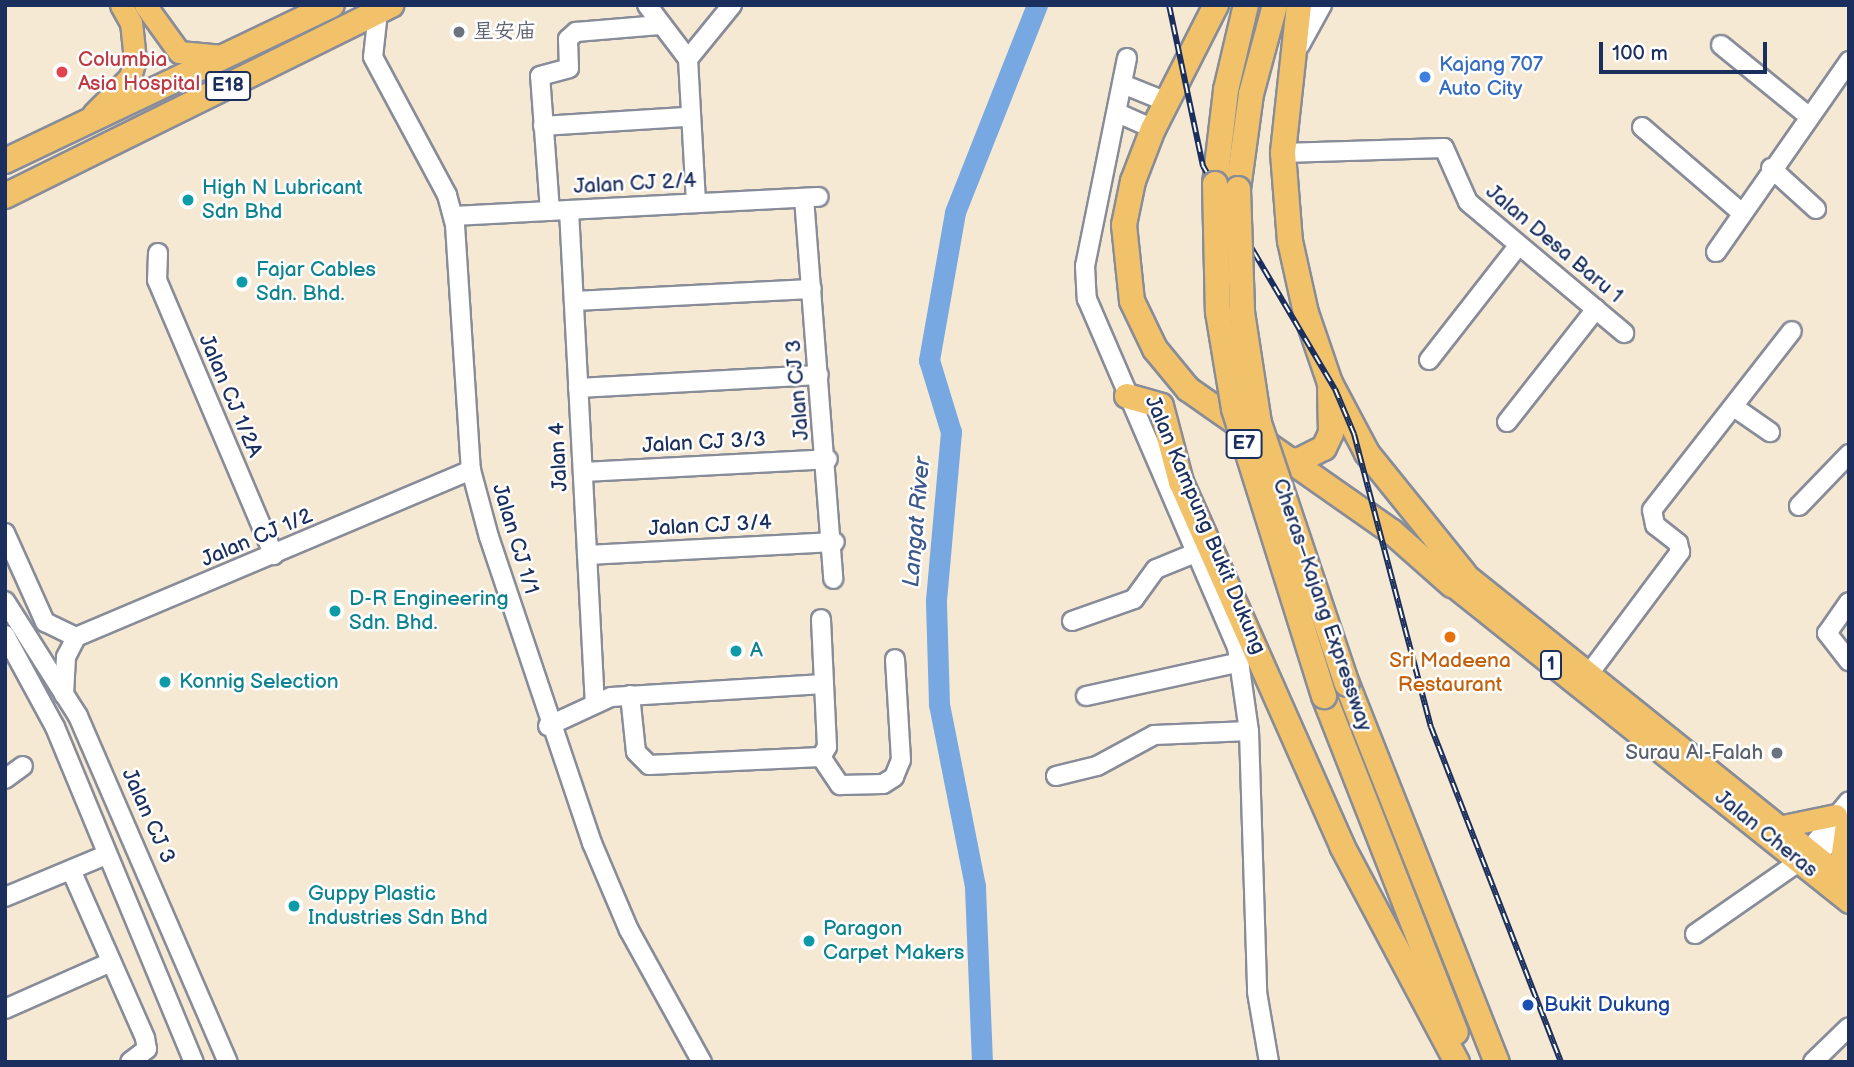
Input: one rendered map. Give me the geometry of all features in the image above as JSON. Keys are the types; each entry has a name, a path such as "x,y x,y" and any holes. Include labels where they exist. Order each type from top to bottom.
{"highway":[{"name":"E18","path":"5,161 332,5"},
{"path":"1216,5 1153,129 1124,225 1132,301 1155,349 1188,389 1281,458 1340,494 1458,579"},
{"name":"Cheras–Kajang Expressway","path":"1246,5 1226,90 1226,187 1219,312 1234,409 1324,695 1468,1062"},
{"name":"Cheras–Kajang Expressway","path":"1275,5 1226,187 1259,423 1347,684 1497,1062"},
{"path":"1299,5 1286,85 1283,153 1290,241 1330,383 1367,453 1458,579"},
{"name":"E18","path":"5,196 384,8"},
{"path":"1281,458 1298,461 1324,448 1331,433 1330,383"},
{"path":"1127,396 1161,407 1181,482 1342,846 1457,1062"},
{"path":"1340,494 1329,468 1332,458 1367,453"}],"main road":[{"path":"83,122 130,77 134,43 121,5"},
{"path":"145,5 164,38 190,57 229,56"},
{"path":"134,43 152,45 164,38"},
{"name":"Jalan Cheras","path":"1458,579 1588,675 1783,826 1849,902"},
{"name":"Jalan Cheras","path":"1458,579 1808,854 1849,882"},
{"path":"1783,826 1845,815 1841,858 1849,882"}],"street":[{"path":"647,5 688,59"},
{"path":"696,203 688,117 688,59 732,5"},
{"path":"1286,85 1322,5"},
{"name":"Jalan CJ 1/1","path":"384,8 371,46 453,216 471,470 548,726 629,930 702,1062"},
{"path":"550,211 540,76 569,68 568,39 576,32 660,25"},
{"path":"1721,45 1807,114"},
{"name":"Jalan Kampung Bukit Dukung","path":"1127,58 1120,114 1085,266 1087,299 1240,662 1249,731 1251,913 1269,1062"},
{"path":"1716,251 1807,114 1849,61"},
{"path":"1125,85 1167,102"},
{"path":"1120,114 1153,129"},
{"path":"543,126 688,117"},
{"path":"1642,127 1742,213"},
{"name":"Jalan Desa Baru 1","path":"1283,153 1444,148 1468,202 1624,333"},
{"path":"1771,168 1816,209"},
{"name":"Jalan CJ 2/4","path":"453,216 811,197"},
{"name":"Jalan CJ 3","path":"811,197 812,289 835,542 833,579"},
{"name":"Jalan 4","path":"569,210 595,701"},
{"path":"1429,360 1518,246"},
{"name":"Jalan CJ 1/2A","path":"158,253 157,279 274,555"},
{"path":"574,301 812,289"},
{"path":"1507,422 1596,309"},
{"path":"1588,675 1680,552 1650,518 1792,331"},
{"path":"578,388 819,375"},
{"path":"1734,407 1770,432"},
{"path":"1799,506 1849,454"},
{"name":"Jalan CJ 3/3","path":"583,472 828,459"},
{"name":"Jalan CJ 1/2","path":"67,635 274,555 471,470"},
{"path":"5,533 45,622 67,635 64,695"},
{"name":"Jalan CJ 3/4","path":"587,555 835,542"},
{"path":"1072,621 1134,599 1156,569 1195,553"},
{"name":"Jalan CJ 3","path":"5,601 64,695 226,1061"},
{"path":"1849,602 1827,633 1849,661"},
{"path":"821,619 827,747 821,757"},
{"path":"5,635 45,705 194,1062"},
{"path":"821,757 840,785 883,784 894,777 901,760 895,659"},
{"path":"1086,696 1240,662"},
{"path":"548,726 595,701 631,695 824,684"},
{"path":"631,695 636,752 649,765 821,757"},
{"path":"1056,776 1097,766 1154,735 1249,731"},
{"path":"5,779 23,766"},
{"path":"1695,934 1808,854 1845,815"},
{"path":"5,897 106,855"},
{"path":"71,870 147,1049 130,1062"},
{"path":"5,1009 111,962"},
{"path":"1813,1062 1849,1027"},
{"path":"182,1062 184,1040"}],"waterway":[{"name":"Langat River","path":"982,1062 975,886 939,704 936,600 951,432 929,360 955,212 1037,5"}],"railway":[{"path":"1169,5 1203,166 1335,389 1354,434 1431,727 1561,1062"}],"place":[{"name":"星安庙","path":"459,32"},
{"name":"Columbia Asia Hospital","path":"62,72"},
{"name":"Kajang 707 Auto City","path":"1425,77"},
{"name":"High N Lubricant Sdn Bhd","path":"188,200"},
{"name":"Fajar Cables Sdn. Bhd.","path":"242,282"},
{"name":"D-R Engineering Sdn. Bhd.","path":"335,611"},
{"name":"Sri Madeena Restaurant","path":"1450,637"},
{"name":"A","path":"736,651"},
{"name":"Konnig Selection","path":"165,682"},
{"name":"Surau Al-Falah","path":"1777,753"},
{"name":"Guppy Plastic Industries Sdn Bhd","path":"294,906"},
{"name":"Paragon Carpet Makers","path":"809,941"},
{"name":"Bukit Dukung","path":"1528,1005"}]}
